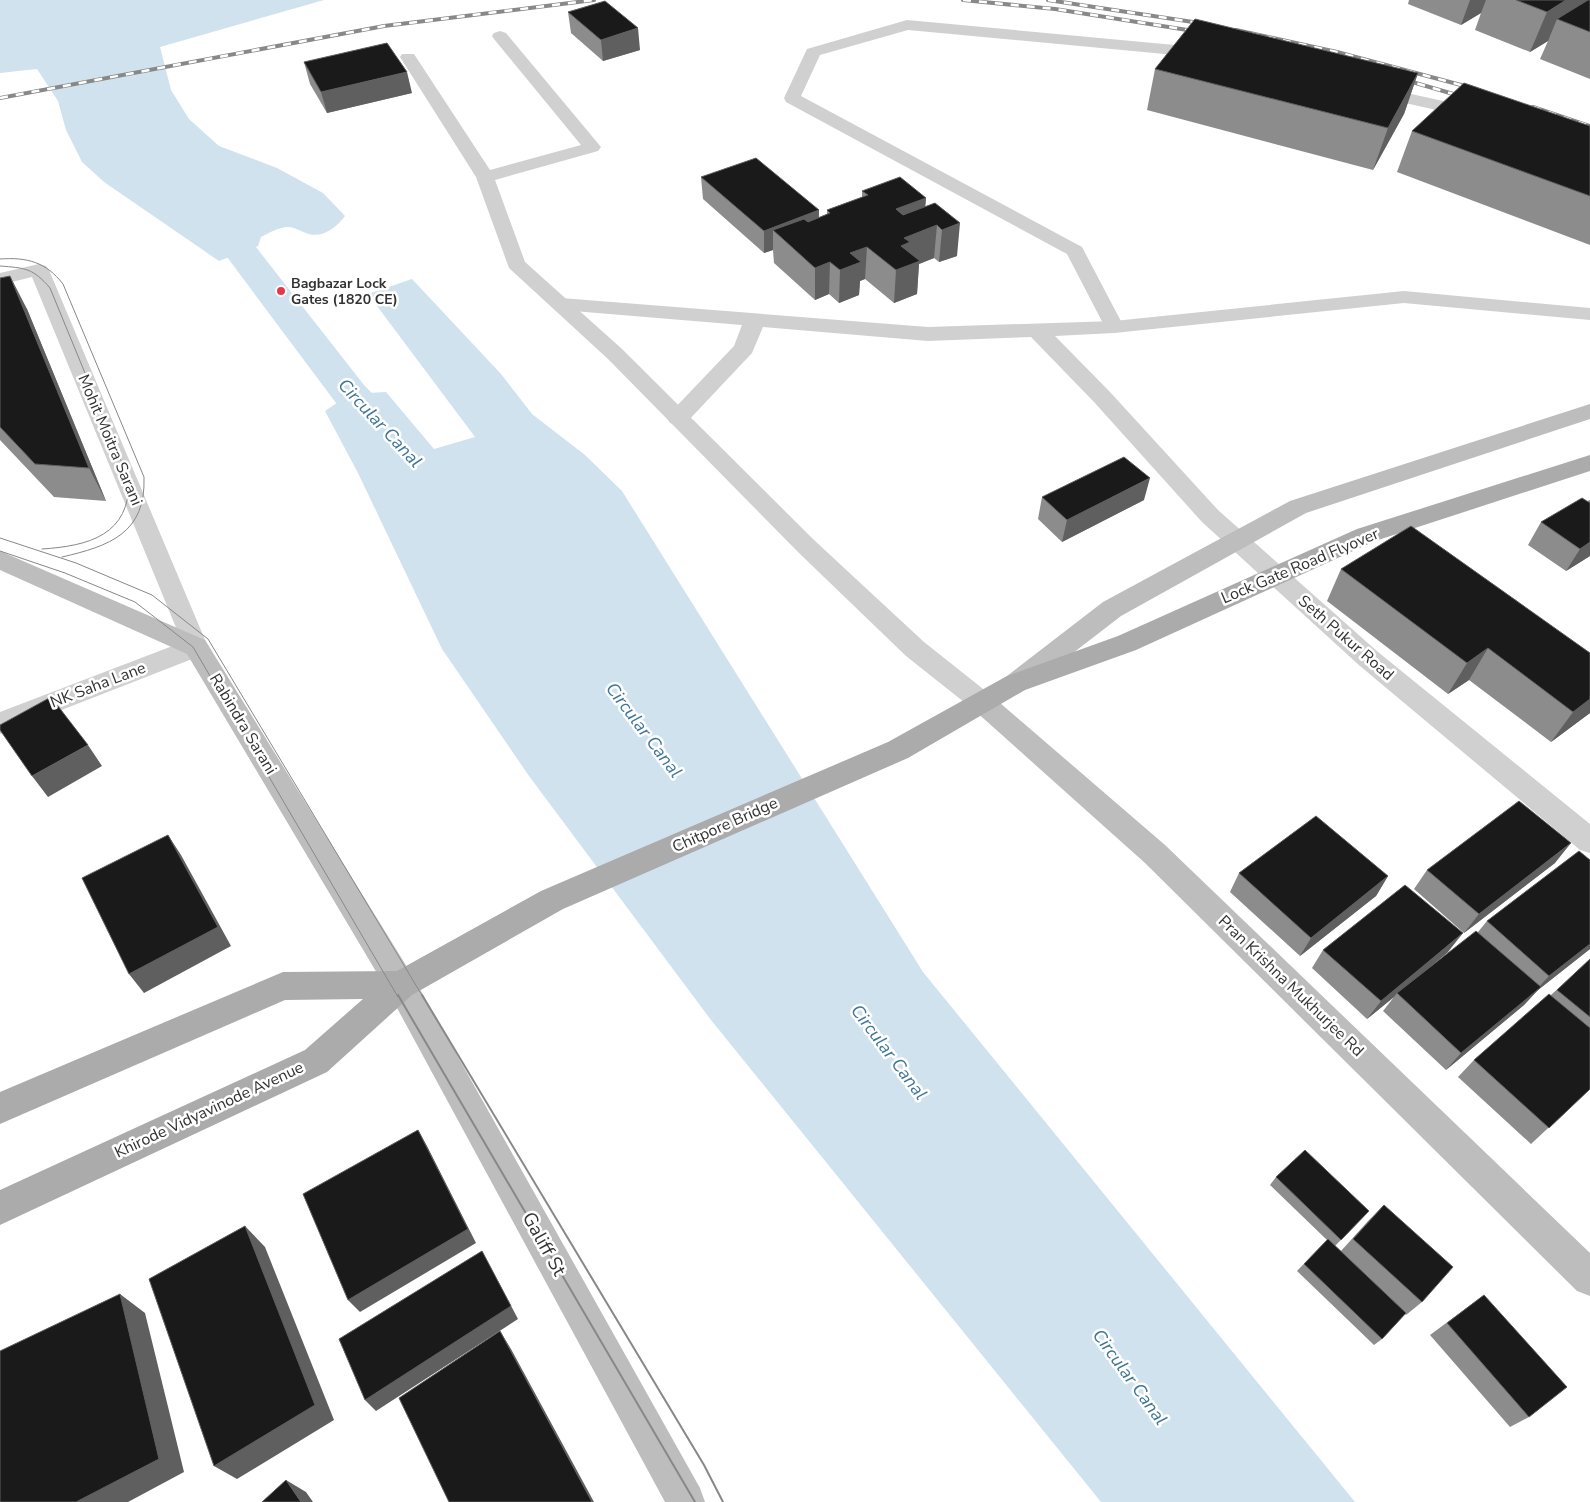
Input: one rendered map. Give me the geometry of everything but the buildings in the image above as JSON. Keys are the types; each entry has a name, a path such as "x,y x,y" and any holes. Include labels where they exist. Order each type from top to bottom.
{"main road":[{"path":"1016,684 1112,608 1298,507 1590,411"},
{"name":"Lock Gate Road Flyover","path":"983,703 1016,684 1127,643 1366,535 1590,463"},
{"path":"0,560 196,646"},
{"name":"Rabindra Sarani","path":"196,646 401,985"},
{"name":"Chitpore Bridge","path":"401,985 552,900 898,750 983,703"},
{"name":"Pran Krishna Mukhurjee Rd","path":"983,703 1156,854 1590,1278"},
{"path":"0,1108 283,986 401,985"},
{"name":"Khirode Vidyavinode Avenue","path":"0,1208 316,1060 401,985"},
{"name":"Galiff St","path":"401,985 686,1502"}],"street":[{"path":"561,304 928,334 1114,327 1404,296 1590,314"},
{"path":"678,418 744,348 755,320"},
{"name":"Seth Pukur Road","path":"1037,330 1102,397 1210,516 1369,659 1590,841"},
{"name":"NK Saha Lane","path":"0,723 196,646"}],"lane":[{"path":"1114,327 1075,251 792,98 813,52 907,25 1200,51 1219,55"},
{"path":"485,177 592,147 500,36"},
{"path":"408,57 485,177 516,264 615,354 806,546 915,649 983,703"},
{"path":"1361,88 1437,105 1491,125"},
{"name":"Mohit Moitra Sarani","path":"0,279 38,270 196,646"}],"water":[{"path":"0,0 324,0 160,47 171,90 189,119 219,146 277,168 323,193 345,216 334,228 324,233 314,235 289,227 276,230 261,237 258,246 219,261 104,182 82,162 66,130 58,101 37,69 0,73"},
{"path":"412,279 501,374 532,414 585,455 622,491 923,972 1355,1502 1101,1502 711,1020 529,776 442,649 358,473 325,411 350,394 386,392 434,449 475,437 368,294"}],"waterway":[{"name":"Circular Canal","path":"200,198 350,394 397,443"}],"tram line":[{"path":"0,259 19,259 35,262 50,271 63,284 144,477 143,496 139,512 132,524 122,534 110,542 95,548 62,557"},
{"path":"0,266 28,270 39,276 50,288 129,480 127,499 122,514 104,534 76,545 42,549"},
{"path":"0,538 76,563 152,595 208,639 423,997"},
{"path":"0,551 65,573 135,602 193,647 398,997"},
{"path":"398,995 695,1502"},
{"path":"422,995 704,1465 723,1502"}],"railway":[{"path":"0,98 384,26 594,0"},
{"path":"963,0 1055,9 1200,32"},
{"path":"1048,0 1206,24"},
{"path":"1236,30 1337,52 1476,89"},
{"path":"1402,79 1467,98"},
{"path":"1533,107 1590,126"}],"place":[{"name":"Bagbazar Lock Gates (1820 CE)","path":"281,291"}]}
